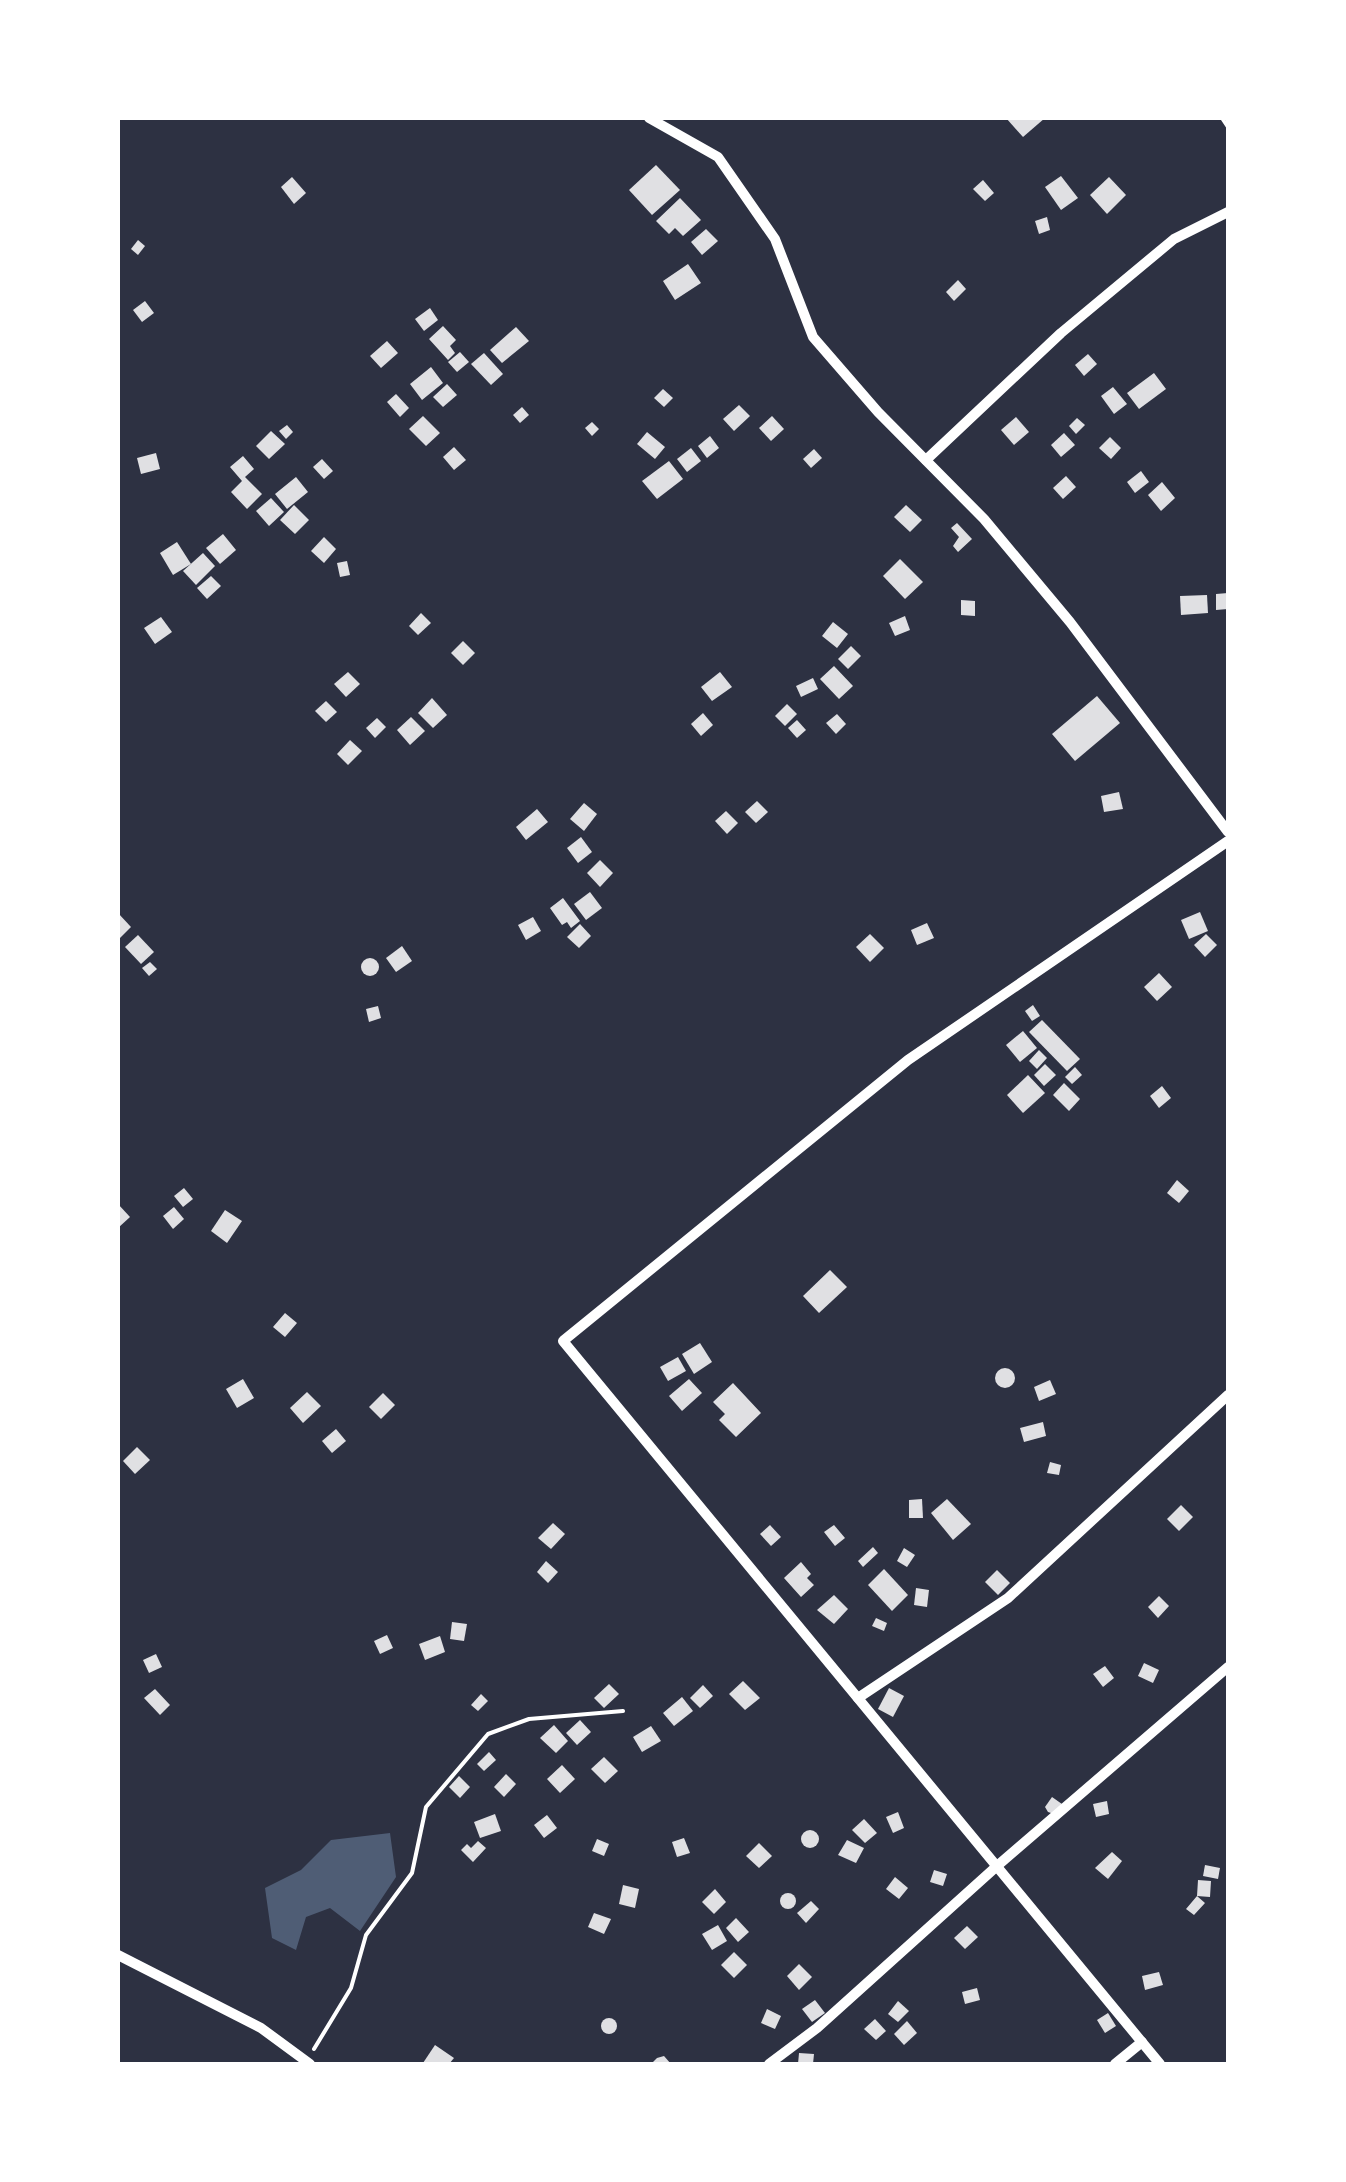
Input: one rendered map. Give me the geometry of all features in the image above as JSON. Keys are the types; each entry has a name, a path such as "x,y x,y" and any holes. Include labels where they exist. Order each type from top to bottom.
{"street":[{"path":"649,118 718,157 775,239 813,338 984,519 1070,622 1228,832"},
{"path":"926,460 1061,332 1174,239 1228,212"},
{"path":"1160,2064 563,1341 908,1060 1228,840"},
{"path":"858,1698 1008,1598 1228,1395"},
{"path":"769,2064 817,2028 996,1866 1228,1667"},
{"path":"118,1956 262,2028 308,2063"},
{"path":"1115,2064 1142,2042"}],"path":[{"path":"1222,118 1228,127"},
{"path":"308,2063 351,1988 366,1935 412,1873 426,1806 454,1771 488,1734 502,1729 530,1720 623,1711"}],"water":[{"path":"390,1833 396,1877 360,1931 330,1908 306,1917 296,1950 272,1938 265,1888 301,1870 331,1840"}],"building":[{"path":"1006,118 1045,118 1023,137"},
{"path":"656,165 680,190 652,215 629,190"},
{"path":"1061,176 1078,198 1061,210 1045,187"},
{"path":"292,177 306,193 294,204 281,187"},
{"path":"1109,177 1126,195 1107,214 1090,195"},
{"path":"983,180 994,193 985,201 973,189"},
{"path":"680,198 701,220 683,236 675,228 669,234 656,221"},
{"path":"1047,217 1050,230 1039,234 1035,221"},
{"path":"706,229 718,241 702,255 691,242"},
{"path":"138,240 145,246 138,255 131,249"},
{"path":"688,264 701,283 675,300 663,281"},
{"path":"958,280 966,289 954,301 946,292"},
{"path":"145,301 154,313 142,322 133,310"},
{"path":"430,308 438,320 424,331 415,319"},
{"path":"443,326 456,340 450,346 455,353 448,360 429,339"},
{"path":"516,327 529,341 502,363 490,350"},
{"path":"387,341 398,353 381,368 370,356"},
{"path":"460,352 469,362 457,372 448,362"},
{"path":"484,353 503,374 491,385 471,364"},
{"path":"1088,354 1097,364 1084,376 1075,365"},
{"path":"431,367 443,383 422,400 410,384"},
{"path":"1154,373 1166,389 1139,409 1127,393"},
{"path":"447,384 457,395 443,407 433,397"},
{"path":"1113,387 1127,404 1114,414 1101,396"},
{"path":"663,389 673,398 664,407 654,398"},
{"path":"396,394 409,408 400,417 387,402"},
{"path":"739,405 750,416 734,431 723,419"},
{"path":"522,407 529,415 520,423 513,415"},
{"path":"423,416 440,433 426,446 409,429"},
{"path":"772,416 784,429 771,441 759,428"},
{"path":"1016,417 1029,432 1014,445 1001,430"},
{"path":"1077,418 1085,425 1076,434 1069,426"},
{"path":"592,422 599,429 592,436 585,428"},
{"path":"287,425 293,432 286,439 279,431"},
{"path":"271,431 285,444 269,459 256,446"},
{"path":"647,432 665,447 655,459 637,444"},
{"path":"1064,433 1075,445 1061,457 1051,445"},
{"path":"710,436 719,448 707,458 698,446"},
{"path":"1110,437 1121,448 1111,459 1099,448"},
{"path":"454,447 466,460 454,470 443,457"},
{"path":"691,448 701,461 687,472 677,459"},
{"path":"814,449 822,458 811,468 803,459"},
{"path":"156,453 160,469 141,474 137,458"},
{"path":"243,456 254,469 245,477 262,494 247,509 231,492 242,481 230,467"},
{"path":"322,459 333,471 324,479 313,467"},
{"path":"669,461 683,479 657,499 642,481"},
{"path":"1141,471 1149,482 1135,493 1127,482"},
{"path":"1066,476 1076,487 1063,499 1053,488"},
{"path":"296,477 308,492 287,509 275,494"},
{"path":"1162,482 1175,498 1161,511 1148,495"},
{"path":"271,498 284,512 269,526 256,511"},
{"path":"294,505 309,520 295,534 280,520"},
{"path":"906,505 922,520 910,532 894,517"},
{"path":"957,523 972,539 958,552 953,546 959,537 951,528"},
{"path":"223,534 236,550 220,564 206,548"},
{"path":"324,537 336,549 324,563 311,551"},
{"path":"177,542 191,564 173,575 160,553"},
{"path":"203,553 215,566 196,585 183,571"},
{"path":"900,559 923,582 905,599 883,576"},
{"path":"347,561 350,575 340,577 337,563"},
{"path":"211,576 221,586 207,599 197,588"},
{"path":"1228,593 1228,609 1216,610 1216,594"},
{"path":"1207,595 1208,613 1181,615 1180,596"},
{"path":"961,600 975,601 975,616 961,615"},
{"path":"421,613 431,623 418,635 409,626"},
{"path":"905,616 910,630 895,636 889,623"},
{"path":"161,617 172,632 155,644 144,628"},
{"path":"833,622 848,634 837,648 822,636"},
{"path":"463,641 475,653 463,665 451,653"},
{"path":"851,646 861,656 848,669 838,659"},
{"path":"834,666 853,686 839,699 820,679"},
{"path":"348,672 360,684 346,697 334,684"},
{"path":"720,672 732,687 712,701 701,687"},
{"path":"813,678 818,689 801,697 796,686"},
{"path":"1097,696 1120,723 1075,761 1052,734"},
{"path":"432,698 447,715 433,728 418,713"},
{"path":"326,701 337,712 326,722 315,711"},
{"path":"787,704 797,714 785,726 775,716"},
{"path":"703,713 713,725 701,736 691,724"},
{"path":"837,714 846,724 836,734 826,723"},
{"path":"411,717 425,731 410,745 397,730"},
{"path":"377,718 386,727 375,738 366,728"},
{"path":"797,720 806,730 797,738 788,728"},
{"path":"350,740 362,751 348,765 337,754"},
{"path":"1119,792 1123,809 1104,812 1101,796"},
{"path":"757,801 768,812 756,823 745,812"},
{"path":"584,803 597,814 584,831 570,819"},
{"path":"537,809 548,822 526,840 516,827"},
{"path":"726,811 738,823 727,834 715,821"},
{"path":"581,837 592,852 578,863 567,848"},
{"path":"600,860 613,873 600,887 587,873"},
{"path":"590,892 602,908 586,920 574,904"},
{"path":"563,898 580,921 571,928 567,922 562,925 550,908"},
{"path":"1200,912 1208,931 1189,939 1181,920"},
{"path":"118,913 131,927 118,940"},
{"path":"533,917 541,931 526,940 518,925"},
{"path":"927,923 934,938 917,945 911,930"},
{"path":"580,924 591,936 579,948 567,937"},
{"path":"870,934 884,948 870,962 856,947"},
{"path":"1206,934 1217,945 1205,957 1194,945"},
{"path":"138,935 154,952 141,964 125,947"},
{"path":"402,946 412,961 396,972 386,958"},
{"path":"370,958 377,960 377,974 370,976 363,974 361,967 363,960"},
{"path":"150,962 157,969 149,976 142,968"},
{"path":"1159,973 1172,987 1157,1001 1144,987"},
{"path":"1033,1005 1040,1016 1032,1021 1025,1011"},
{"path":"378,1006 381,1018 369,1022 366,1009"},
{"path":"1042,1020 1080,1059 1067,1071 1029,1032"},
{"path":"1023,1031 1037,1048 1020,1062 1006,1045"},
{"path":"1039,1050 1047,1058 1037,1069 1029,1061"},
{"path":"1045,1064 1056,1075 1044,1086 1034,1075"},
{"path":"1075,1067 1082,1075 1072,1084 1065,1077"},
{"path":"1028,1075 1045,1093 1023,1113 1007,1095"},
{"path":"1064,1083 1080,1099 1069,1111 1053,1095"},
{"path":"1162,1086 1171,1098 1159,1108 1150,1096"},
{"path":"1177,1180 1189,1191 1179,1203 1167,1193"},
{"path":"184,1188 193,1199 183,1207 174,1196"},
{"path":"118,1204 130,1217 118,1228"},
{"path":"174,1207 184,1219 173,1229 163,1216"},
{"path":"225,1210 242,1221 227,1243 211,1231"},
{"path":"830,1270 847,1287 819,1313 803,1296"},
{"path":"285,1313 297,1323 285,1337 273,1327"},
{"path":"700,1343 712,1362 694,1374 682,1354"},
{"path":"678,1357 686,1371 668,1381 660,1367"},
{"path":"1005,1368 1015,1378 1005,1388 995,1378"},
{"path":"243,1379 254,1398 237,1408 226,1389"},
{"path":"689,1379 702,1393 682,1411 669,1396"},
{"path":"1050,1380 1056,1394 1039,1401 1034,1387"},
{"path":"733,1383 761,1413 736,1437 719,1420 725,1414 713,1402"},
{"path":"307,1392 321,1406 303,1423 290,1408"},
{"path":"383,1393 395,1405 381,1419 369,1407"},
{"path":"1043,1422 1046,1436 1024,1442 1020,1428"},
{"path":"336,1429 346,1441 332,1453 322,1441"},
{"path":"137,1447 150,1460 135,1474 123,1461"},
{"path":"1050,1462 1061,1465 1059,1475 1047,1473"},
{"path":"922,1499 923,1518 909,1518 909,1500"},
{"path":"947,1499 971,1524 953,1540 931,1513"},
{"path":"1181,1505 1193,1517 1179,1531 1167,1519"},
{"path":"553,1523 565,1534 551,1549 538,1538"},
{"path":"770,1525 781,1537 771,1546 760,1534"},
{"path":"834,1525 845,1538 835,1546 824,1532"},
{"path":"873,1547 878,1553 863,1567 858,1561"},
{"path":"904,1548 915,1555 907,1567 897,1561"},
{"path":"546,1561 558,1572 548,1583 537,1572"},
{"path":"801,1562 814,1585 801,1597 784,1578"},
{"path":"884,1569 908,1595 892,1611 868,1585"},
{"path":"997,1570 1010,1583 998,1595 985,1582"},
{"path":"916,1588 929,1590 927,1607 914,1605"},
{"path":"834,1595 848,1609 834,1624 817,1610"},
{"path":"1159,1596 1169,1606 1158,1618 1148,1607"},
{"path":"876,1618 887,1623 884,1631 872,1626"},
{"path":"452,1622 467,1624 464,1641 450,1639"},
{"path":"387,1635 393,1648 380,1654 374,1641"},
{"path":"440,1636 445,1652 425,1660 419,1644"},
{"path":"156,1654 162,1667 149,1673 143,1660"},
{"path":"1144,1663 1159,1670 1153,1683 1138,1676"},
{"path":"1105,1666 1114,1678 1103,1687 1093,1674"},
{"path":"743,1681 760,1698 745,1710 729,1694"},
{"path":"609,1684 619,1694 604,1708 594,1698"},
{"path":"703,1685 713,1696 700,1708 690,1698"},
{"path":"889,1688 904,1696 893,1717 878,1709"},
{"path":"155,1689 170,1705 160,1715 144,1698"},
{"path":"481,1694 488,1701 478,1711 471,1705"},
{"path":"682,1697 693,1711 674,1726 663,1713"},
{"path":"580,1720 591,1732 577,1745 566,1733"},
{"path":"554,1725 568,1741 556,1753 540,1738"},
{"path":"651,1726 661,1741 642,1752 633,1737"},
{"path":"489,1752 496,1760 484,1771 477,1764"},
{"path":"604,1757 618,1771 605,1783 591,1769"},
{"path":"562,1765 575,1779 560,1793 547,1779"},
{"path":"506,1774 516,1784 504,1797 494,1787"},
{"path":"459,1776 470,1787 460,1798 449,1787"},
{"path":"1052,1797 1062,1804 1054,1814 1045,1807"},
{"path":"1107,1801 1109,1814 1096,1817 1093,1804"},
{"path":"898,1812 904,1828 893,1833 886,1817"},
{"path":"495,1814 501,1831 480,1838 474,1822"},
{"path":"547,1815 557,1828 544,1838 534,1825"},
{"path":"864,1819 877,1833 865,1843 852,1830"},
{"path":"810,1830 817,1832 817,1846 810,1848 803,1846 801,1839 803,1832"},
{"path":"684,1838 690,1853 677,1857 672,1842"},
{"path":"597,1839 609,1844 604,1856 592,1851"},
{"path":"847,1840 864,1848 856,1863 838,1855"},
{"path":"478,1841 486,1848 473,1862 461,1850"},
{"path":"759,1843 772,1856 759,1868 746,1856"},
{"path":"1112,1852 1122,1861 1108,1879 1095,1868"},
{"path":"1205,1865 1220,1868 1218,1879 1203,1876"},
{"path":"934,1870 947,1874 943,1886 930,1882"},
{"path":"895,1877 908,1888 899,1899 886,1889"},
{"path":"1198,1880 1211,1881 1210,1897 1197,1896"},
{"path":"623,1885 639,1889 635,1908 619,1904"},
{"path":"715,1889 726,1902 714,1914 702,1902"},
{"path":"788,1893 796,1901 788,1909 780,1901"},
{"path":"1197,1896 1205,1903 1194,1915 1186,1909"},
{"path":"811,1901 819,1909 806,1923 797,1913"},
{"path":"594,1913 611,1919 604,1934 588,1927"},
{"path":"736,1918 749,1932 738,1942 726,1928"},
{"path":"718,1925 727,1941 712,1950 702,1934"},
{"path":"967,1926 978,1937 965,1949 954,1938"},
{"path":"734,1952 747,1965 734,1978 721,1965"},
{"path":"799,1964 812,1977 799,1990 787,1976"},
{"path":"1159,1972 1163,1985 1145,1990 1142,1976"},
{"path":"977,1988 980,2000 965,2004 962,1992"},
{"path":"815,2000 825,2013 812,2022 802,2009"},
{"path":"898,2001 909,2011 898,2022 888,2014"},
{"path":"767,2009 781,2016 775,2029 761,2023"},
{"path":"1108,2013 1116,2026 1105,2033 1097,2020"},
{"path":"609,2018 617,2026 609,2034 601,2026"},
{"path":"875,2019 886,2031 876,2040 864,2029"},
{"path":"907,2021 917,2033 904,2045 894,2034"},
{"path":"435,2045 454,2058 449,2064 423,2063"},
{"path":"799,2053 814,2054 813,2064 798,2064"},
{"path":"664,2056 671,2064 651,2064 657,2058"}]}
